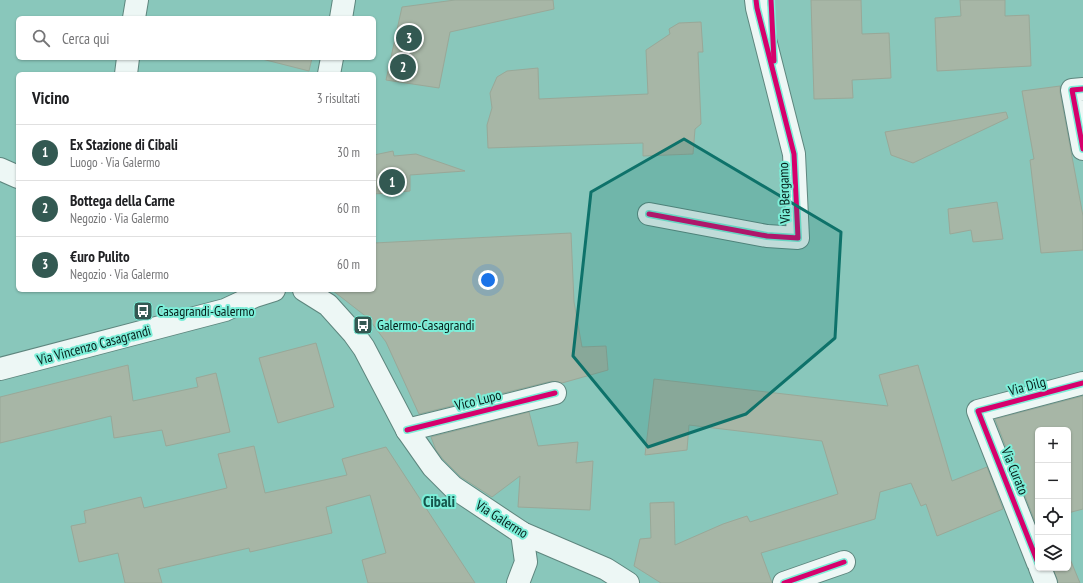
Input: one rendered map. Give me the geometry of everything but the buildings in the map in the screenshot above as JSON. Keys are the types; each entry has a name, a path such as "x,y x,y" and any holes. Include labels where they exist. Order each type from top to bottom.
{"street":[{"path":"134,16 137,0"},
{"path":"341,16 344,0"},
{"name":"Via Bergamo","path":"649,214 767,236 798,238 794,154 775,85 756,0"},
{"path":"126,72 128,60"},
{"path":"329,72 332,60"},
{"path":"1078,90 1083,149"},
{"path":"0,169 16,176"},
{"name":"Via Vincenzo Casagrandi","path":"0,369 226,310 260,292"},
{"name":"Via Galermo","path":"307,292 328,305 354,334 364,348 407,430 433,467 453,487 522,533 606,568 628,583"},
{"name":"Via Dilg","path":"978,411 1083,383"},
{"name":"Vico Lupo","path":"407,430 555,393"},
{"name":"Via Curato","path":"978,411 1035,555"},
{"path":"518,583 526,562 522,533"},
{"path":"784,583 844,562"},
{"path":"1041,571 1046,583"}],"highlighted area":[{"path":"684,139 841,232 835,338 746,414 648,447 573,356 591,192"}],"cycle path":[{"path":"649,214 767,236 798,238 794,154 756,0"},
{"path":"771,0 774,61"},
{"path":"1083,89 1072,90 1083,149"},
{"path":"1035,555 978,411 1083,383"},
{"path":"407,430 555,393"},
{"path":"784,583 844,562"}],"place":[{"name":"€uro Pulito","path":"409,38"},
{"name":"Bottega della Carne","path":"403,67"},
{"name":"Ex Stazione di Cibali","path":"392,182"},
{"name":"Casagrandi-Galermo","path":"143,311"},
{"name":"Galermo-Casagrandi","path":"363,325"}],"district":[{"name":"Cibali","path":"439,501"}]}
